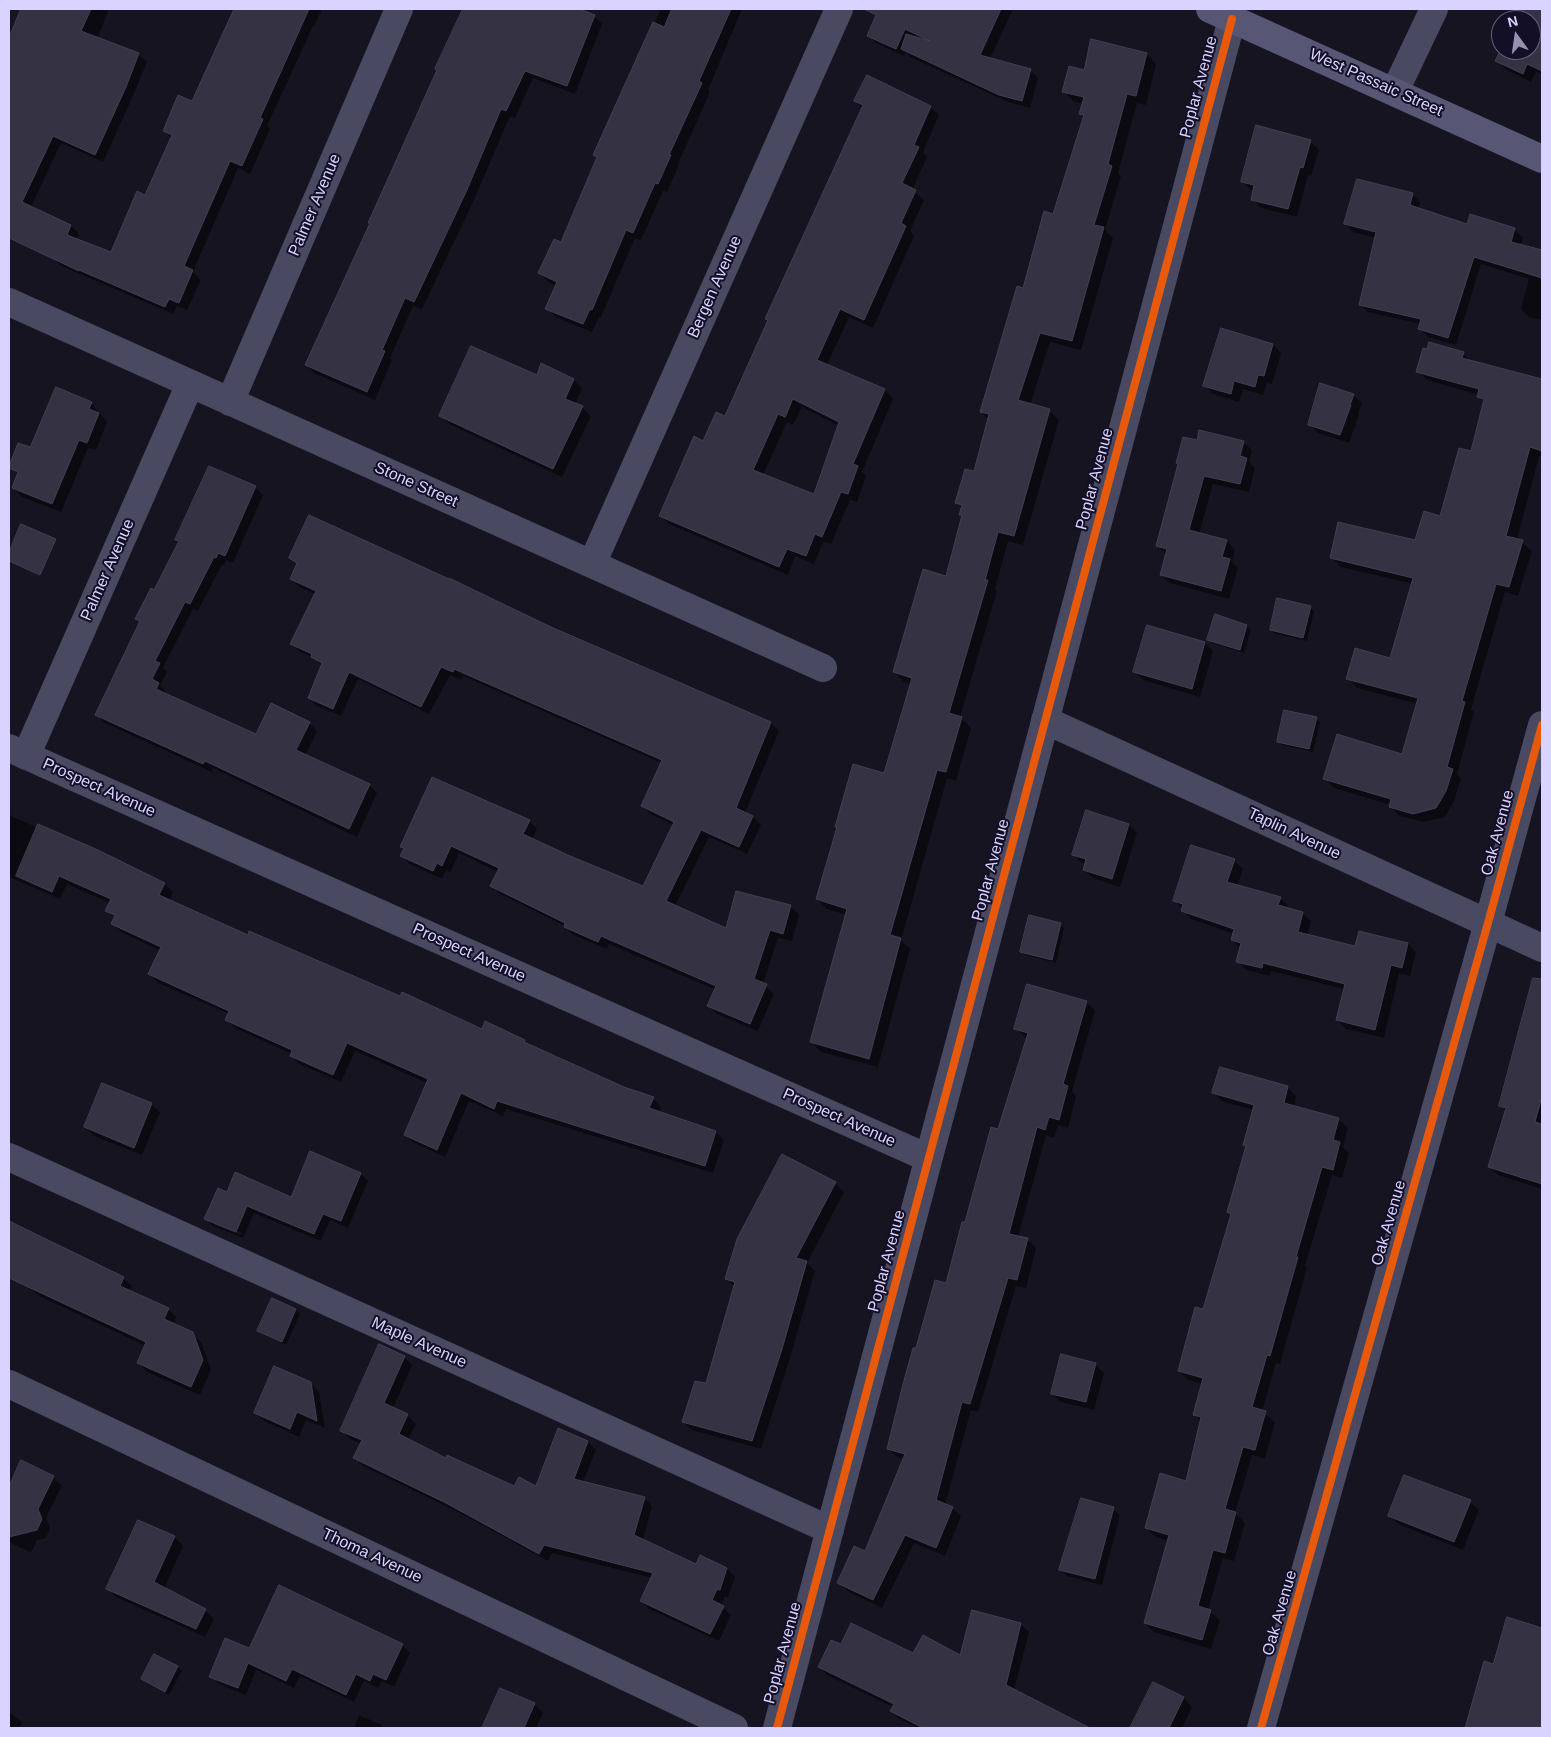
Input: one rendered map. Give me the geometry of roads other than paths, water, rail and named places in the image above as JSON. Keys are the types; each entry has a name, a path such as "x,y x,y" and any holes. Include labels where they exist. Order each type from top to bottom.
{"main road":[{"name":"West Passaic Street","path":"1221,14 1542,158"}],"street":[{"name":"Palmer Avenue","path":"230,402 399,9"},
{"name":"Bergen Avenue","path":"592,564 839,9"},
{"path":"1395,92 1434,9"},
{"name":"Poplar Avenue","path":"777,1728 1045,720 1221,14"},
{"name":"Stone Street","path":"9,302 823,668"},
{"name":"Palmer Avenue","path":"17,752 190,384"},
{"name":"Taplin Avenue","path":"1045,720 1542,948"},
{"name":"Oak Avenue","path":"1261,1728 1542,725"},
{"name":"Prospect Avenue","path":"17,752 928,1158"},
{"name":"Maple Avenue","path":"9,1157 830,1530"},
{"name":"Thoma Avenue","path":"9,1384 734,1728"}]}
